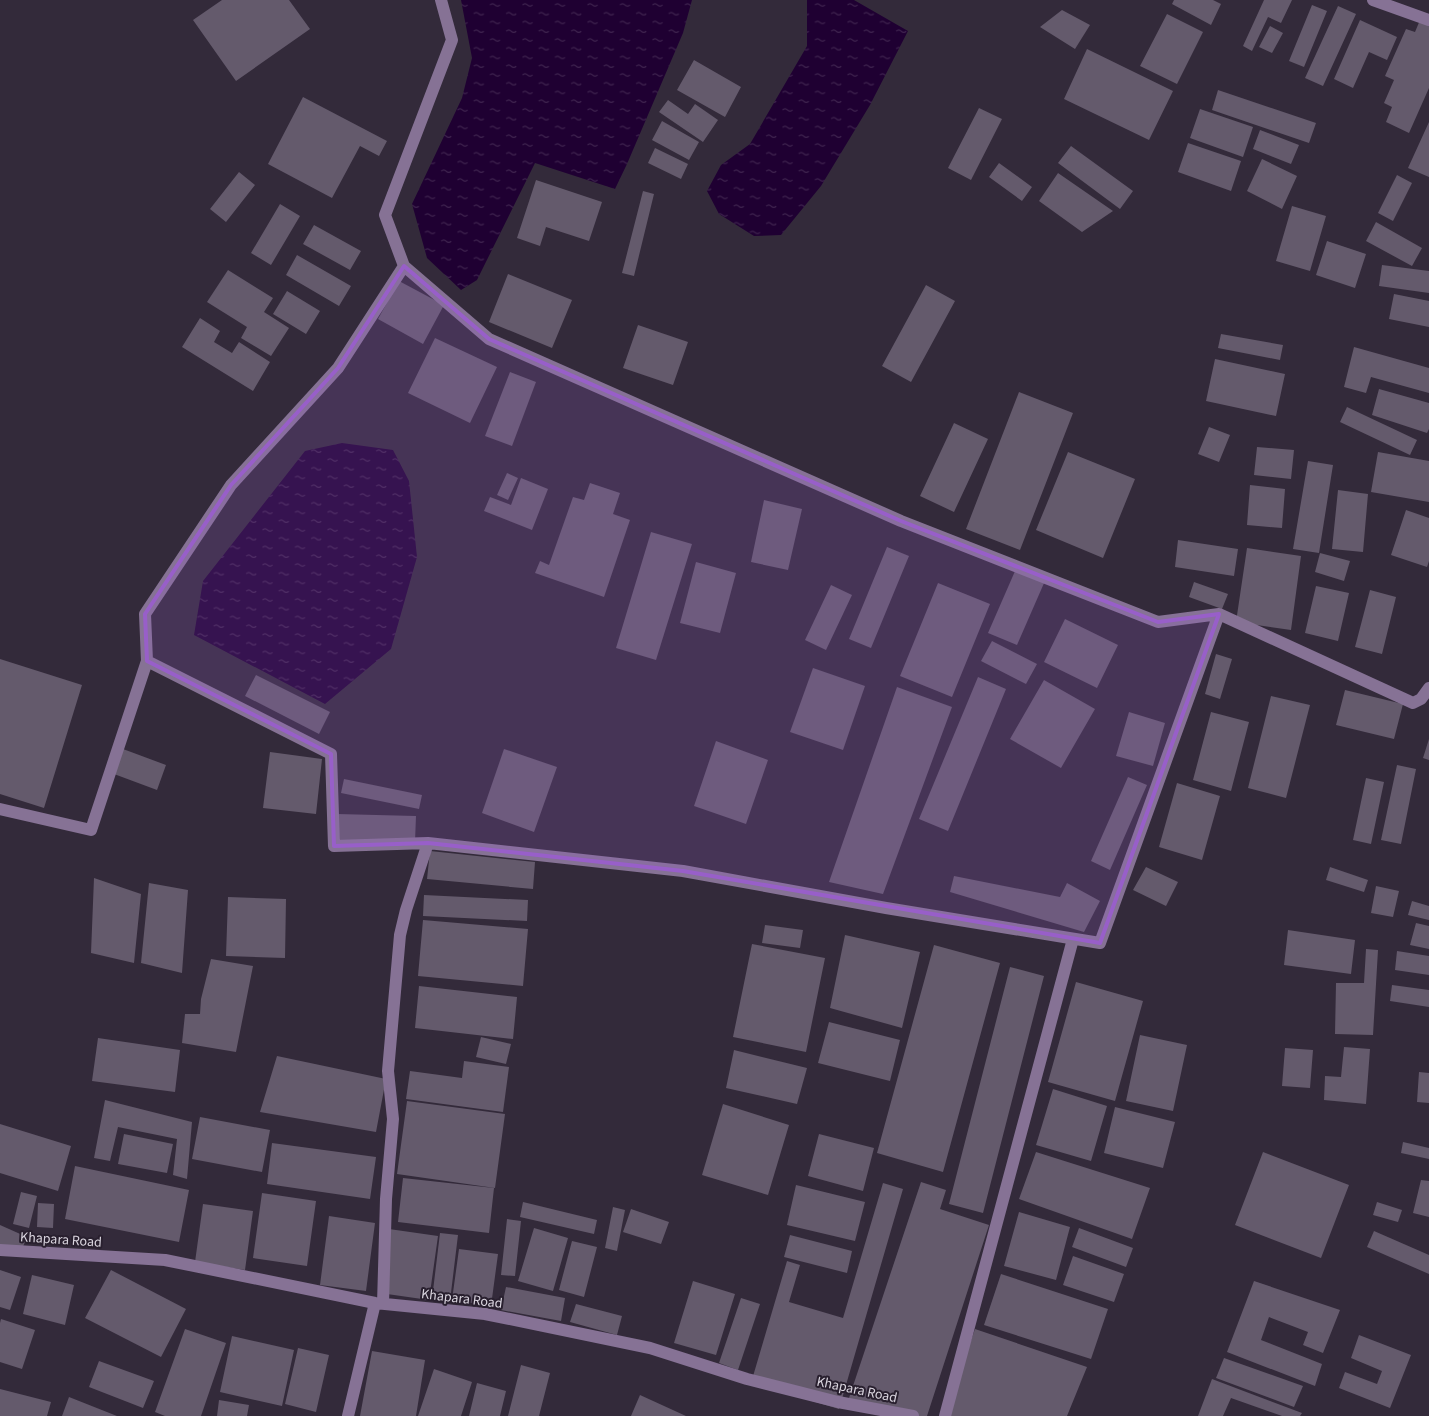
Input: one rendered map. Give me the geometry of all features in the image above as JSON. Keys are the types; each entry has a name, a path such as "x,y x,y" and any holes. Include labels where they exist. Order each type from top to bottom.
{"street":[{"path":"441,0 452,40 385,215 404,266 489,339 901,521 1158,622 1219,614 1413,702 1421,699 1429,688"},
{"path":"1372,0 1429,20"},
{"path":"0,809 91,830 147,661 145,614 231,485 338,368 404,266"},
{"path":"147,661 331,754 334,846 428,843 682,871 886,908 1100,943 1219,614"},
{"path":"348,1416 379,1304 393,1119 388,1071 400,935 406,910 428,843"},
{"path":"945,1416 1073,939"},
{"name":"Khapara Road","path":"0,1250 165,1260 379,1304 485,1314 566,1329 650,1348 747,1379 838,1402 913,1416"}],"highlighted area":[{"path":"404,266 489,339 901,521 1158,622 1219,614 1100,943 683,871 428,843 334,846 331,754 147,661 145,614 231,485 338,368"}],"water":[{"path":"461,0 692,0 683,33 615,189 535,163 477,280 461,290 427,258 412,204 462,98 472,58"},
{"path":"807,0 854,0 908,31 870,105 821,186 781,235 754,236 719,214 707,191 721,165 750,144 807,46"},
{"path":"342,443 393,450 409,481 417,557 391,649 325,704 194,635 203,581 305,451"}],"building":[{"path":"222,0 289,0 310,29 236,81 193,20"},
{"path":"1174,0 1213,0 1221,4 1211,25 1172,4"},
{"path":"1264,0 1292,0 1281,23 1268,17 1252,51 1243,46"},
{"path":"1312,5 1327,11 1304,67 1289,61"},
{"path":"1338,6 1356,14 1323,86 1305,78"},
{"path":"1062,10 1090,25 1075,49 1040,27"},
{"path":"1167,14 1203,32 1177,84 1140,66"},
{"path":"1360,20 1397,37 1387,60 1369,52 1353,88 1334,79"},
{"path":"1420,20 1429,24 1429,88 1409,133 1386,122 1392,107 1384,103 1394,80 1385,76 1406,29 1415,32"},
{"path":"1270,26 1283,33 1272,53 1259,47"},
{"path":"1087,49 1173,91 1149,140 1064,99"},
{"path":"694,60 741,87 725,117 677,90"},
{"path":"1218,90 1316,123 1309,143 1212,110"},
{"path":"303,97 387,141 379,156 360,146 332,198 268,164"},
{"path":"668,100 688,114 695,104 718,120 703,142 659,112"},
{"path":"979,108 1002,119 971,180 948,168"},
{"path":"1200,109 1253,127 1243,157 1190,138"},
{"path":"662,121 699,142 689,160 652,140"},
{"path":"1429,122 1429,177 1408,168"},
{"path":"1260,130 1299,145 1291,164 1253,149"},
{"path":"1188,143 1241,161 1231,191 1178,172"},
{"path":"1071,146 1133,191 1120,209 1058,163"},
{"path":"655,148 688,164 681,179 648,163"},
{"path":"1262,159 1297,176 1282,209 1247,191"},
{"path":"999,163 1032,187 1022,201 989,177"},
{"path":"239,172 255,185 226,222 210,209"},
{"path":"1058,173 1113,211 1082,232 1039,201"},
{"path":"1397,175 1412,183 1393,221 1378,213"},
{"path":"536,180 602,202 589,241 546,227 540,246 517,238"},
{"path":"643,191 654,194 634,276 622,273"},
{"path":"280,204 300,216 271,265 251,253"},
{"path":"1292,206 1326,216 1310,271 1276,261"},
{"path":"1376,222 1422,248 1412,266 1366,241"},
{"path":"314,225 361,251 350,270 303,244"},
{"path":"1327,241 1366,254 1355,288 1316,275"},
{"path":"297,255 351,286 339,306 286,275"},
{"path":"1382,265 1429,271 1429,293 1379,286"},
{"path":"228,270 273,298 264,312 289,328 271,356 241,338 247,327 207,302"},
{"path":"508,274 572,300 552,348 489,322"},
{"path":"399,281 444,305 423,344 378,319"},
{"path":"926,285 955,301 911,382 882,366"},
{"path":"287,291 320,311 306,334 273,314"},
{"path":"1394,294 1429,301 1429,327 1389,319"},
{"path":"200,318 220,331 214,342 232,353 239,342 270,362 253,391 182,347"},
{"path":"638,325 688,342 673,385 623,368"},
{"path":"1221,334 1283,345 1280,360 1218,348"},
{"path":"435,338 497,367 470,423 408,393"},
{"path":"1354,347 1429,368 1429,393 1371,377 1366,393 1344,387"},
{"path":"1215,359 1285,374 1276,416 1206,401"},
{"path":"510,372 536,382 512,446 485,436"},
{"path":"1379,389 1429,403 1429,429 1427,433 1372,415"},
{"path":"1019,392 1073,413 1020,550 966,529"},
{"path":"1347,407 1417,440 1410,455 1340,422"},
{"path":"954,423 988,439 954,512 920,496"},
{"path":"1209,427 1230,435 1219,462 1198,454"},
{"path":"1257,447 1294,450 1291,479 1254,475"},
{"path":"1068,452 1135,479 1103,558 1036,530"},
{"path":"1378,452 1429,461 1429,502 1371,492"},
{"path":"1308,461 1333,465 1319,553 1293,549"},
{"path":"507,473 518,478 508,500 497,495"},
{"path":"521,478 548,489 532,530 484,511 490,497 511,505"},
{"path":"590,483 620,493 613,514 630,520 604,597 535,573 540,561 549,565 573,497 584,500"},
{"path":"1250,485 1285,489 1282,528 1247,525"},
{"path":"1338,490 1368,494 1363,552 1332,549"},
{"path":"764,500 802,509 788,570 751,562"},
{"path":"1406,510 1429,518 1429,561 1427,567 1391,555"},
{"path":"651,532 692,544 656,660 616,648"},
{"path":"1178,540 1238,549 1234,576 1175,567"},
{"path":"887,547 909,556 871,648 849,639"},
{"path":"1247,548 1301,556 1291,630 1236,622"},
{"path":"1320,553 1350,561 1344,581 1315,572"},
{"path":"696,562 736,573 720,633 680,623"},
{"path":"1019,562 1048,574 1017,645 988,633"},
{"path":"1194,582 1228,594 1222,609 1189,597"},
{"path":"938,583 990,604 952,697 900,676"},
{"path":"831,585 852,595 826,650 805,640"},
{"path":"1316,586 1349,593 1338,641 1305,633"},
{"path":"1370,590 1396,597 1382,654 1355,647"},
{"path":"1065,619 1118,645 1097,688 1044,662"},
{"path":"992,641 1037,664 1026,684 981,661"},
{"path":"1216,654 1232,659 1220,699 1205,694"},
{"path":"0,659 82,685 44,808 0,794"},
{"path":"813,668 865,686 843,750 790,732"},
{"path":"256,675 330,712 319,734 245,696"},
{"path":"978,677 1006,689 948,831 919,819"},
{"path":"1044,680 1095,709 1061,768 1010,739"},
{"path":"897,687 952,707 883,894 829,882"},
{"path":"1345,690 1403,704 1394,739 1336,725"},
{"path":"1271,696 1310,705 1286,798 1248,788"},
{"path":"1129,712 1165,723 1153,766 1116,756"},
{"path":"1211,712 1249,722 1231,791 1193,780"},
{"path":"1429,739 1429,760 1423,758"},
{"path":"716,741 768,760 746,824 694,806"},
{"path":"123,749 166,765 157,790 114,774"},
{"path":"504,749 557,767 534,832 482,813"},
{"path":"270,752 322,759 316,814 263,808"},
{"path":"1397,765 1416,769 1401,844 1381,840"},
{"path":"1128,777 1147,785 1110,870 1091,861"},
{"path":"1366,778 1384,782 1371,844 1353,840"},
{"path":"344,779 422,795 419,809 341,793"},
{"path":"1177,783 1220,796 1202,860 1159,847"},
{"path":"337,814 416,816 415,842 336,840"},
{"path":"430,851 535,862 533,889 427,879"},
{"path":"1146,867 1178,882 1166,906 1133,890"},
{"path":"1330,867 1368,880 1364,892 1326,880"},
{"path":"954,876 1060,897 1067,883 1100,901 1084,932 950,892"},
{"path":"94,878 141,894 134,963 91,953"},
{"path":"149,883 188,890 182,973 141,963"},
{"path":"1376,886 1399,891 1393,917 1371,913"},
{"path":"424,895 528,900 527,921 423,916"},
{"path":"228,897 286,899 285,958 226,956"},
{"path":"1412,901 1429,906 1429,920 1408,915"},
{"path":"423,920 528,929 523,986 418,976"},
{"path":"1416,923 1429,926 1429,949 1410,945"},
{"path":"765,925 803,930 800,948 762,943"},
{"path":"1288,930 1355,940 1351,974 1284,965"},
{"path":"845,935 920,952 902,1028 830,1008"},
{"path":"752,944 825,958 806,1052 733,1037"},
{"path":"934,945 1000,963 943,1172 877,1153"},
{"path":"1366,949 1378,950 1373,1035 1335,1034 1336,983 1364,983"},
{"path":"1397,951 1429,956 1429,975 1395,970"},
{"path":"211,959 253,966 236,1052 182,1043 185,1014 200,1014 201,999"},
{"path":"1010,967 1044,976 983,1213 949,1204"},
{"path":"1076,982 1143,1001 1115,1101 1048,1082"},
{"path":"1392,985 1429,990 1429,1007 1390,1001"},
{"path":"419,986 517,997 513,1039 415,1028"},
{"path":"829,1022 900,1040 890,1081 818,1063"},
{"path":"1140,1035 1187,1045 1173,1111 1126,1101"},
{"path":"481,1037 511,1044 506,1064 476,1057"},
{"path":"98,1038 180,1050 175,1092 92,1081"},
{"path":"1344,1047 1370,1049 1366,1104 1324,1100 1325,1076 1341,1077"},
{"path":"1285,1048 1313,1050 1310,1088 1282,1086"},
{"path":"734,1050 807,1068 797,1104 726,1088"},
{"path":"277,1056 386,1079 376,1132 260,1112"},
{"path":"464,1061 509,1067 503,1112 406,1099 410,1071 462,1078"},
{"path":"1419,1072 1429,1073 1429,1103 1417,1102"},
{"path":"1053,1089 1107,1106 1091,1161 1036,1145"},
{"path":"105,1100 192,1122 187,1179 173,1175 177,1139 118,1127 110,1161 94,1158"},
{"path":"407,1101 505,1114 495,1188 397,1174"},
{"path":"723,1104 789,1125 768,1195 702,1175"},
{"path":"1115,1107 1175,1122 1163,1168 1104,1153"},
{"path":"200,1117 270,1130 262,1172 192,1159"},
{"path":"0,1124 71,1146 58,1191 0,1173"},
{"path":"124,1134 173,1144 167,1173 118,1164"},
{"path":"819,1134 874,1148 863,1191 808,1176"},
{"path":"1403,1142 1429,1148 1429,1159 1401,1153"},
{"path":"272,1143 376,1157 370,1199 267,1184"},
{"path":"1036,1152 1150,1188 1132,1239 1019,1199"},
{"path":"1263,1152 1349,1185 1321,1258 1235,1225"},
{"path":"75,1166 189,1190 179,1242 65,1219"},
{"path":"403,1178 494,1188 489,1233 398,1222"},
{"path":"1421,1180 1429,1181 1429,1217 1413,1213"},
{"path":"921,1182 946,1190 940,1209 989,1225 927,1416 883,1416 847,1404"},
{"path":"883,1183 903,1189 839,1409 751,1383 787,1261 800,1265 789,1302 843,1318"},
{"path":"796,1185 865,1202 855,1241 787,1225"},
{"path":"21,1192 37,1196 29,1228 13,1224"},
{"path":"262,1193 316,1201 307,1266 253,1258"},
{"path":"523,1202 597,1220 594,1234 520,1217"},
{"path":"1377,1202 1402,1210 1398,1222 1373,1215"},
{"path":"38,1203 54,1204 53,1228 37,1227"},
{"path":"203,1204 253,1211 245,1270 195,1262"},
{"path":"613,1207 625,1210 617,1251 605,1248"},
{"path":"631,1209 669,1222 661,1244 623,1232"},
{"path":"1019,1212 1070,1227 1056,1280 1004,1266"},
{"path":"329,1216 375,1223 366,1291 320,1285"},
{"path":"507,1219 521,1221 515,1276 501,1275"},
{"path":"0,1225 27,1237 19,1256 0,1248"},
{"path":"534,1228 568,1238 553,1291 518,1281"},
{"path":"1079,1228 1133,1248 1126,1267 1072,1247"},
{"path":"389,1229 438,1236 429,1300 380,1293"},
{"path":"1374,1231 1429,1255 1429,1274 1367,1247"},
{"path":"440,1233 458,1235 450,1301 432,1299"},
{"path":"790,1235 852,1251 847,1273 784,1257"},
{"path":"572,1241 597,1247 584,1297 559,1290"},
{"path":"459,1249 498,1254 491,1306 452,1300"},
{"path":"1073,1256 1124,1274 1114,1302 1063,1285"},
{"path":"0,1270 21,1277 10,1310 0,1307"},
{"path":"111,1270 186,1309 161,1357 85,1318"},
{"path":"1001,1274 1108,1309 1091,1359 984,1325"},
{"path":"32,1275 74,1285 65,1325 23,1314"},
{"path":"693,1281 735,1294 716,1355 674,1343"},
{"path":"1254,1281 1340,1310 1323,1353 1303,1345 1308,1332 1269,1317 1261,1340 1322,1364 1315,1386 1227,1352"},
{"path":"506,1287 565,1298 561,1321 501,1310"},
{"path":"741,1298 760,1304 738,1370 719,1363"},
{"path":"576,1304 622,1316 617,1335 570,1322"},
{"path":"1,1319 35,1330 22,1369 0,1362"},
{"path":"185,1329 226,1343 201,1416 165,1416 155,1412"},
{"path":"975,1329 1087,1367 1067,1416 945,1416"},
{"path":"1359,1335 1411,1355 1390,1408 1339,1388 1345,1372 1377,1384 1382,1371 1351,1358"},
{"path":"232,1336 294,1350 282,1406 220,1392"},
{"path":"298,1348 329,1355 316,1412 285,1404"},
{"path":"372,1351 425,1360 416,1416 360,1416"},
{"path":"1224,1358 1303,1386 1294,1407 1216,1378"},
{"path":"99,1361 154,1381 143,1408 89,1387"},
{"path":"521,1365 550,1373 539,1416 508,1416"},
{"path":"434,1369 472,1382 461,1416 418,1416"},
{"path":"1212,1379 1302,1413 1300,1416 1282,1416 1231,1398 1223,1416 1198,1416"},
{"path":"477,1383 506,1391 500,1416 469,1416"},
{"path":"0,1389 51,1402 47,1416 0,1416"},
{"path":"640,1395 686,1416 631,1416"},
{"path":"69,1397 117,1416 62,1416"},
{"path":"219,1400 249,1405 247,1416 217,1416"}]}
